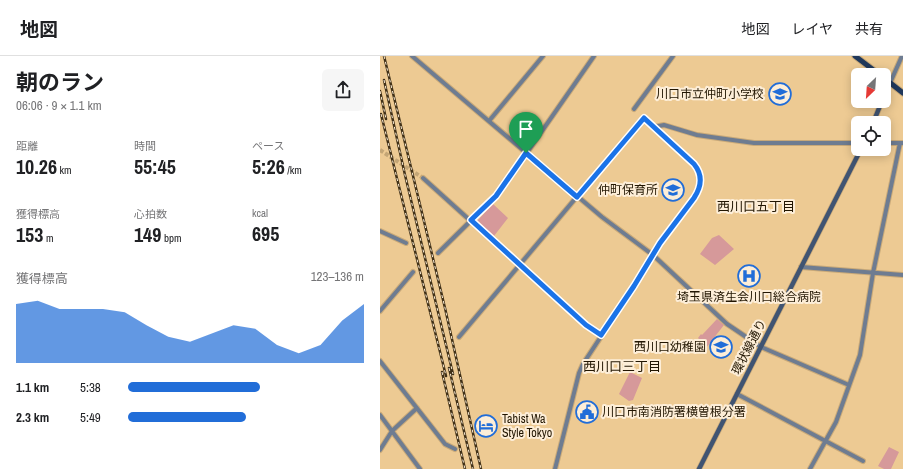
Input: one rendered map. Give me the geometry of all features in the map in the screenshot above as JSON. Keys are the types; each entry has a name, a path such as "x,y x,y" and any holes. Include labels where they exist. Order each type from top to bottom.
{"main road":[{"path":"855,56 871,68"},
{"path":"891,84 903,92"},
{"name":"環状線通り","path":"699,469 857,156"}],"street":[{"path":"412,56 577,197 652,255 727,324 761,347 850,385"},
{"path":"489,121 543,56"},
{"path":"438,253 496,196 594,56"},
{"path":"634,109 673,56"},
{"path":"891,81 902,56"},
{"path":"459,337 644,118 699,170 701,184 698,192 660,243 583,364 579,373 555,469"},
{"path":"654,127 668,126 697,135 754,143 851,143"},
{"path":"810,469 836,422 860,355 873,273 901,143"},
{"path":"423,178 586,325 601,335"},
{"path":"380,231 406,243"},
{"path":"801,267 903,276"},
{"path":"380,311 413,272"},
{"path":"380,361 445,444 455,450"},
{"path":"736,394 863,461"},
{"path":"380,450 392,431 417,408"},
{"path":"380,415 420,469"}],"shaded area":[{"path":"493,204 508,218 494,236 477,221"},
{"path":"719,235 734,249 715,265 700,254 712,238"},
{"path":"717,319 724,325 706,348 697,343 701,334 702,335"},
{"path":"630,372 642,378 633,400 629,401 619,394"},
{"path":"889,447 899,452 891,469 884,469 878,466"}],"tunnel":[{"path":"380,150 423,178"}],"railway":[{"path":"384,56 445,308 481,469"},
{"path":"384,80 405,175 453,374"},
{"path":"380,91 386,119"},
{"path":"381,114 446,376"},
{"path":"449,368 473,469"},
{"path":"442,372 465,469"}],"place":[{"name":"川口市立仲町小学校","path":"780,94"},
{"name":"仲町保育所","path":"673,190"},
{"name":"埼玉県済生会川口総合病院","path":"749,276"},
{"name":"西川口幼稚園","path":"721,347"},
{"name":"川口市南消防署横曽根分署","path":"587,412"},
{"name":"Tabist Wa Style Tokyo","path":"486,426"}],"district":[{"name":"西川口五丁目","path":"756,206"},
{"name":"西川口三丁目","path":"622,366"}],"route":[{"path":"644,118 699,170 701,184 698,192 660,243 634,286 601,335 586,325 471,220 501,190 526,153 577,197 644,118"}]}
